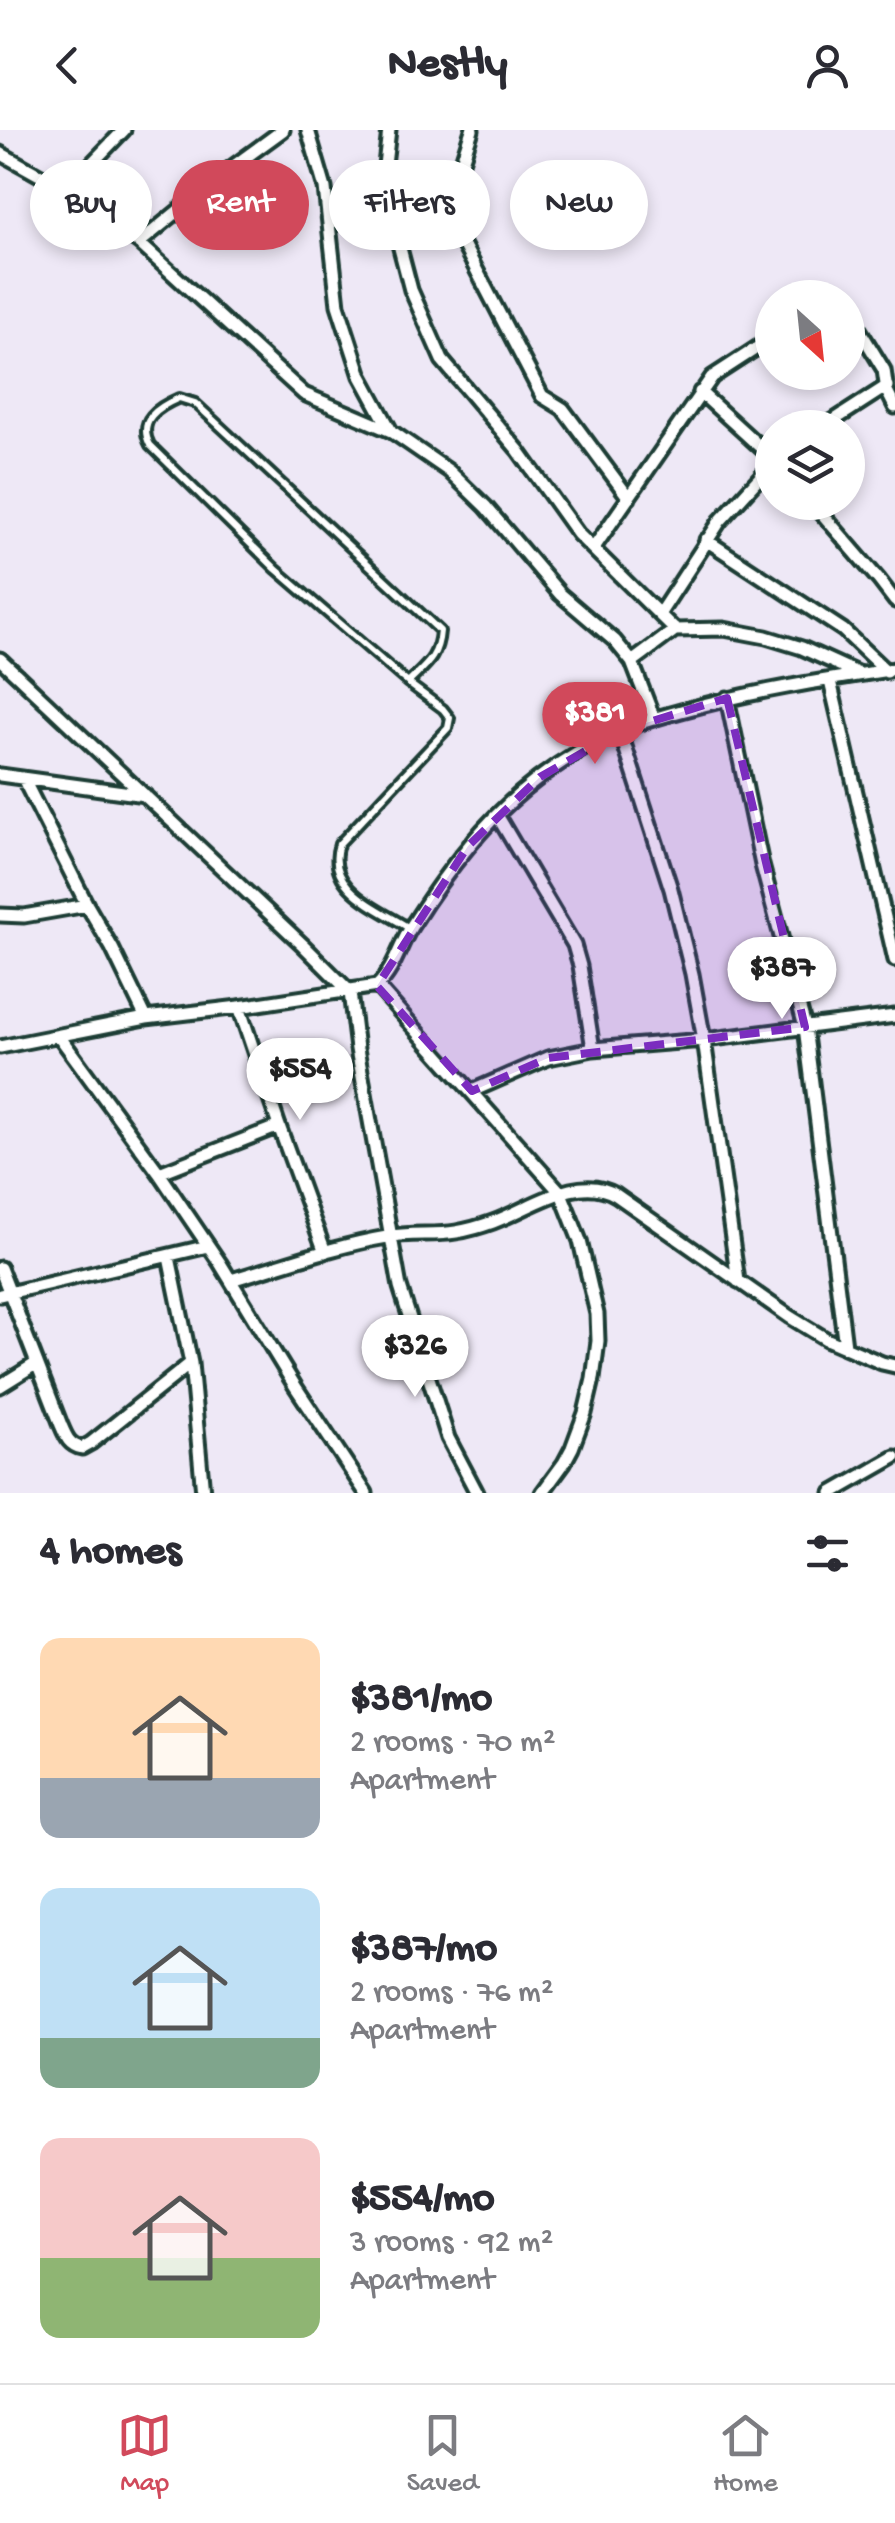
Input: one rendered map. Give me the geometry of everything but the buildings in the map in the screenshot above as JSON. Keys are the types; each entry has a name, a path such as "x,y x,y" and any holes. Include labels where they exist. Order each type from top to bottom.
{"street":[{"path":"102,130 111,141"},
{"path":"94,160 124,130"},
{"path":"152,231 283,130"},
{"path":"308,130 325,188 338,304 360,376 391,431"},
{"path":"389,130 385,192 412,290 442,360 518,450 566,519 675,630"},
{"path":"472,130 449,202 451,221 542,396 562,408 629,498"},
{"path":"0,153 30,170"},
{"path":"148,250 304,394 391,431 476,496 560,594 615,640 632,662 654,719"},
{"path":"865,339 884,370 895,407"},
{"path":"594,549 700,392 718,372 755,349"},
{"path":"849,410 886,386"},
{"path":"700,392 755,445"},
{"path":"660,613 706,540 755,481"},
{"path":"827,520 895,601"},
{"path":"706,540 843,630 892,672"},
{"path":"632,662 675,630 724,629 766,636 818,653 859,674"},
{"path":"0,659 350,992 400,1287 448,1438 476,1493"},
{"path":"0,1047 146,1018 377,986 392,967 410,928 468,846 540,777 575,754 620,730 727,698 859,674 892,672"},
{"path":"830,681 895,960"},
{"path":"727,698 762,865 805,1027 844,1346"},
{"path":"620,730 671,889 692,974 738,1281"},
{"path":"0,775 145,795"},
{"path":"23,778 146,1018"},
{"path":"498,814 574,945 593,1049"},
{"path":"0,915 24,916 87,905"},
{"path":"377,986 561,1193 580,1240 597,1314 598,1341 585,1413 564,1464 542,1493"},
{"path":"239,1007 325,1252"},
{"path":"472,1092 548,1058 593,1049 704,1040 895,1016"},
{"path":"59,1036 232,1280 295,1386 366,1493"},
{"path":"159,1173 279,1126"},
{"path":"232,1280 390,1236 454,1233 494,1222 561,1193 586,1187 606,1189 790,1317 826,1338 895,1366"},
{"path":"5,1294 208,1246"},
{"path":"169,1257 191,1363 203,1493"},
{"path":"0,1268 5,1294 74,1446 82,1448 191,1363"},
{"path":"0,1386 37,1363"},
{"path":"832,1493 895,1457"}],"lane":[{"path":"408,683 439,648 440,631 195,403 179,398 159,407 146,422 144,434 150,445 276,569 408,683 443,709 450,718 448,728 339,844 335,856 336,870 354,893 410,928"}],"highlighted area":[{"path":"727,698 805,1027 548,1058 472,1091 377,986 468,846 540,777 620,731"}]}
